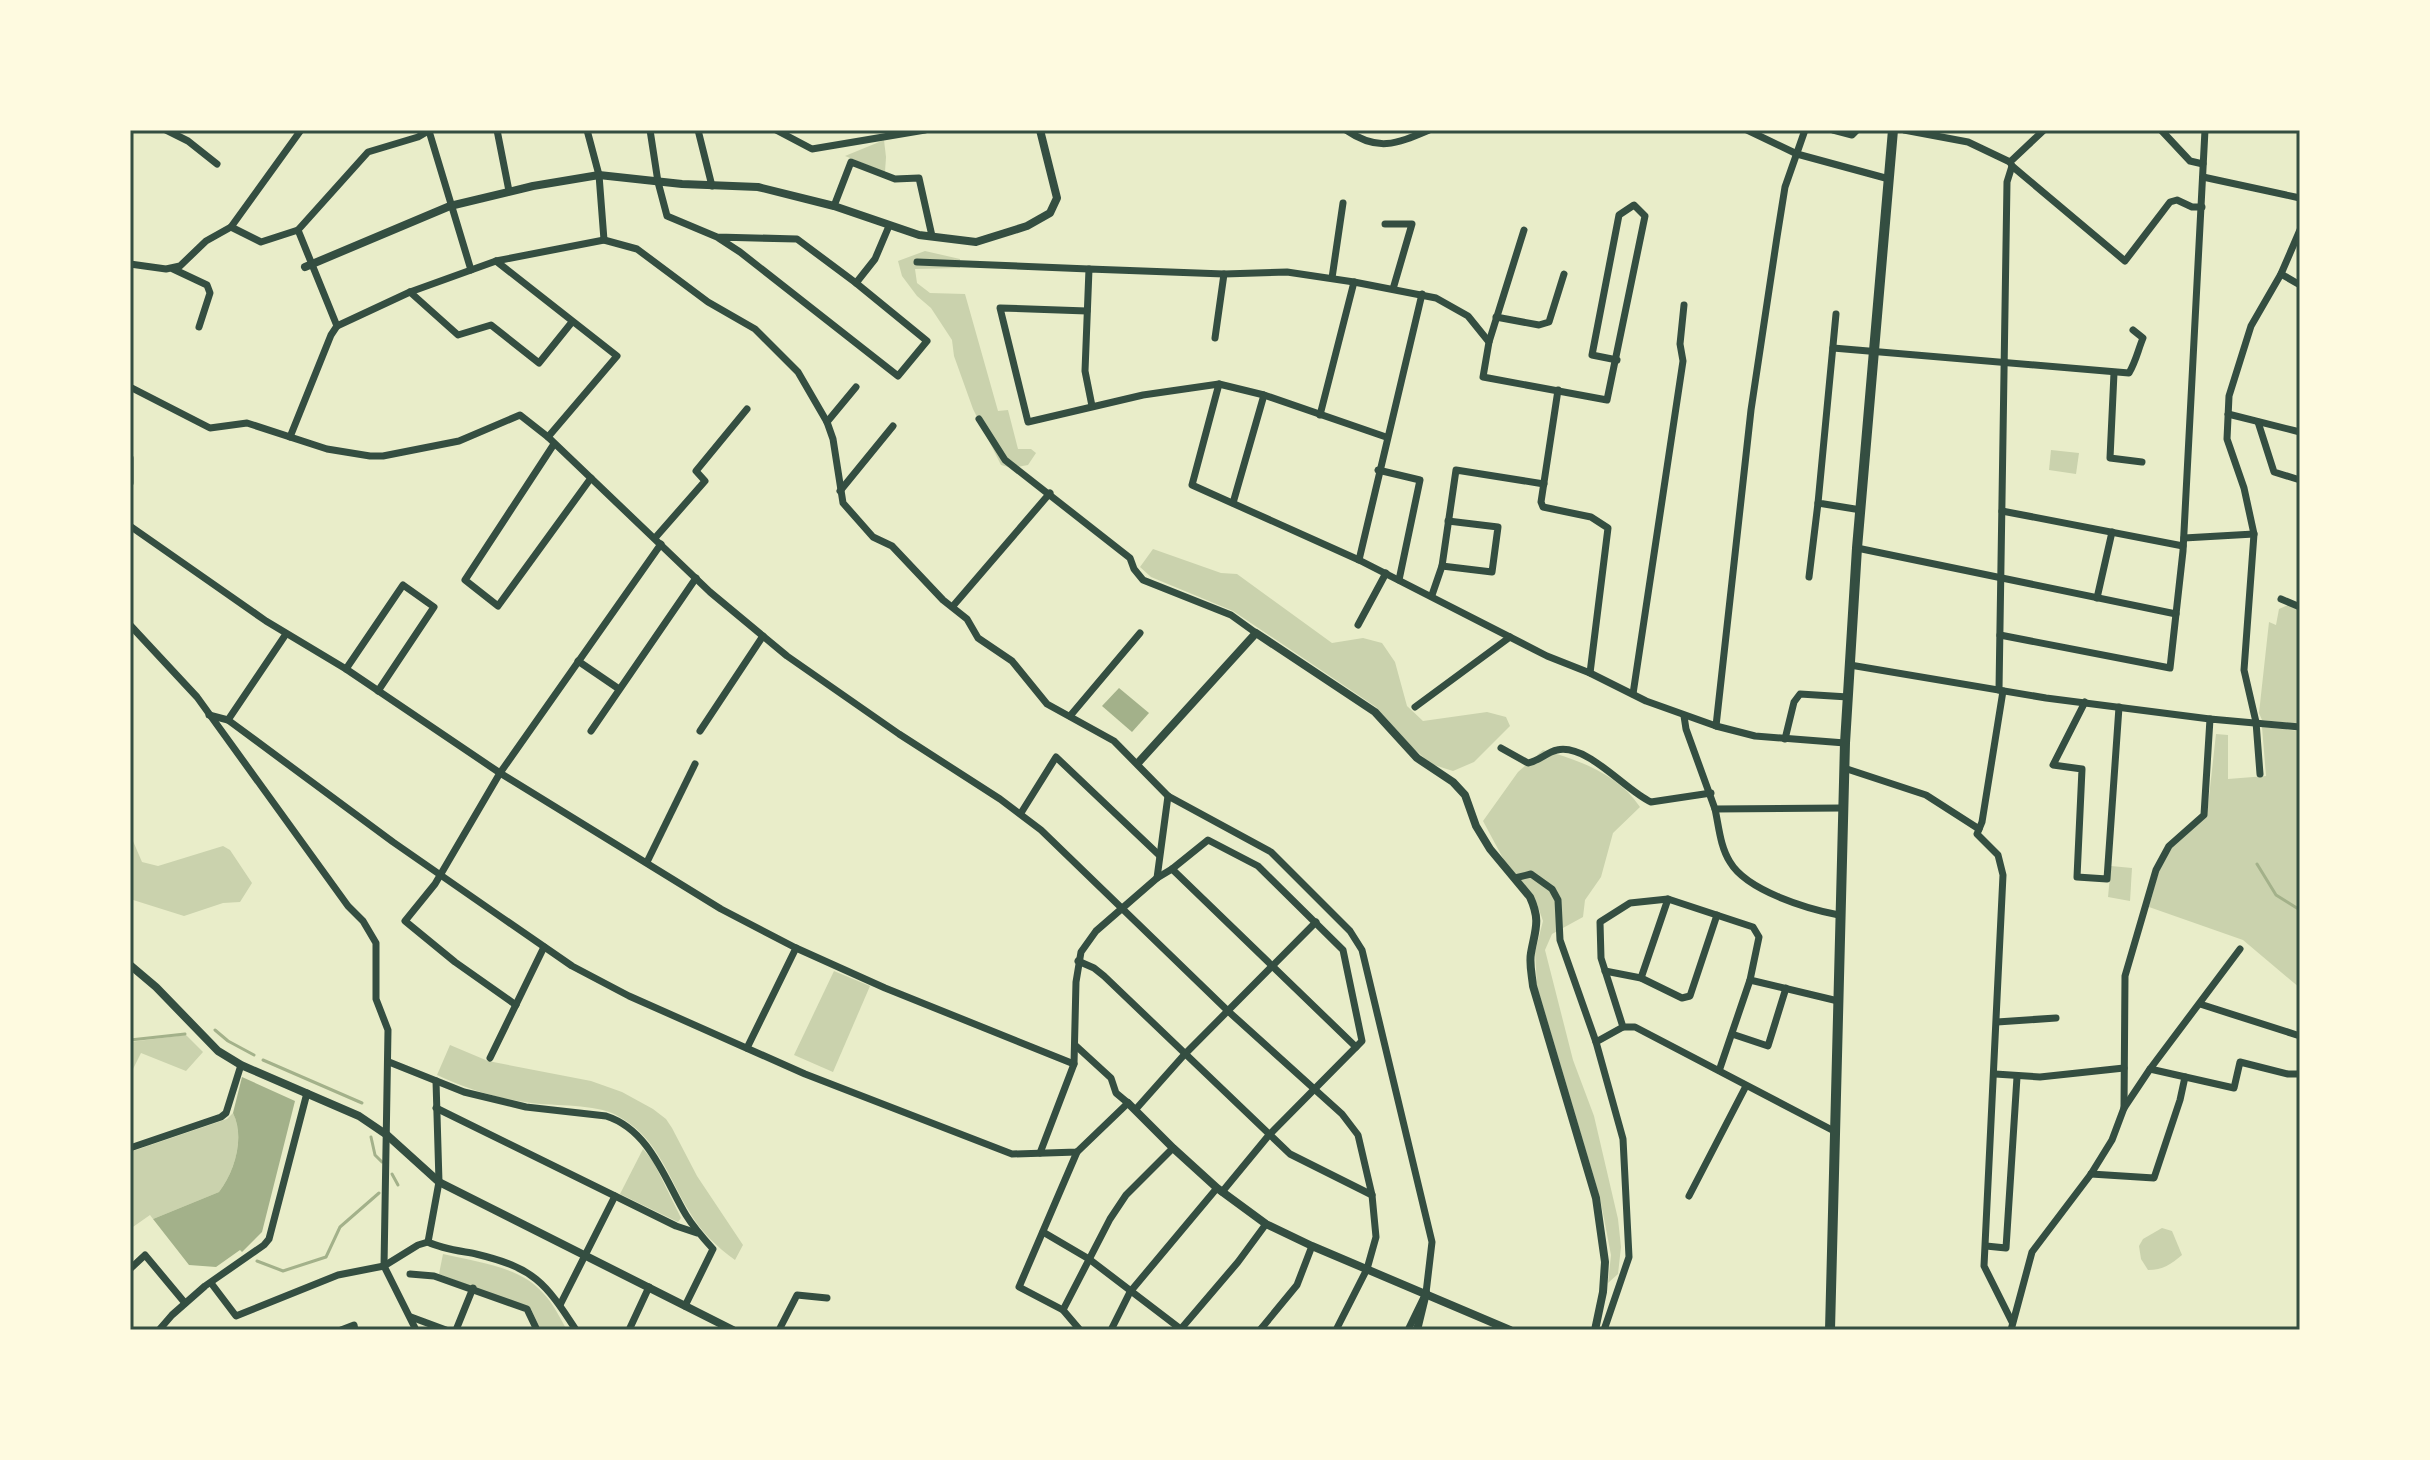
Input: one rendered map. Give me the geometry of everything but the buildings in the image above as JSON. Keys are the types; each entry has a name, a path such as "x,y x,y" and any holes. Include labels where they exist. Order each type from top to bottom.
{"main road":[{"path":"1830,1330 1845,743 1857,548 1893,130"}],"street":[{"path":"166,130 188,141 217,164"},
{"path":"173,269 206,241 231,227 301,130"},
{"path":"497,130 509,191"},
{"path":"587,130 599,175 604,240"},
{"path":"650,130 667,216 717,237 740,252 898,376 927,341 797,239 717,237"},
{"path":"698,130 712,186"},
{"path":"776,130 812,149 925,130"},
{"path":"797,130 798,141"},
{"path":"848,130 850,142"},
{"path":"308,266 450,206 509,191 599,175 658,182 758,187 834,206 919,235 976,242 1027,226 1050,213 1057,198 1040,130"},
{"path":"1346,130 1363,141 1395,144 1429,130"},
{"path":"1747,130 1797,154 1889,179"},
{"path":"1716,726 1751,410 1785,187 1805,130"},
{"path":"1833,130 1852,135 1857,130"},
{"path":"1904,130 1968,142 2011,164 2125,261 2170,202 2177,200 2192,207 2202,207"},
{"path":"2011,1326 1984,1266 2003,875 1998,855 1977,834 2001,690 2007,182 2011,164 2044,130"},
{"path":"2161,130 2190,161 2203,164"},
{"path":"2000,635 2170,668 2184,542 2205,130"},
{"path":"231,227 261,242 298,230 368,152 430,131 471,270"},
{"path":"834,206 851,162 895,179 919,178 932,236"},
{"path":"2203,177 2300,198"},
{"path":"1332,278 1343,203"},
{"path":"1524,230 1489,342 1483,377 1607,400 1617,360 1645,216 1634,205 1619,215 1592,355 1617,360"},
{"path":"1385,224 1412,224 1393,289"},
{"path":"856,283 875,259 889,226"},
{"path":"298,230 308,266 337,326"},
{"path":"2260,774 2256,722 2244,670 2254,534 2244,488 2227,439 2229,396 2251,326 2281,274 2300,230"},
{"path":"290,437 337,326 410,292 496,261 604,240 637,249 708,302 755,329 798,372 827,422 833,439 843,503 853,517 873,537 892,546 943,600 967,619 978,638 1012,661 1047,704 1114,741 1168,796 1271,852 1350,931 1362,950 1432,1242 1426,1293 1417,1330"},
{"path":"496,261 617,356 551,440 465,580 498,606 591,478"},
{"path":"917,262 1224,274 1287,272 1332,278 1436,298 1468,316 1489,342"},
{"path":"130,264 173,269 207,285 210,293 199,327"},
{"path":"1089,269 1085,371 1092,406"},
{"path":"1215,338 1224,274"},
{"path":"1496,317 1539,325 1549,322 1564,274"},
{"path":"2281,274 2300,285"},
{"path":"1320,415 1354,282"},
{"path":"410,292 458,335 491,325 539,363 572,322"},
{"path":"1359,560 1422,294"},
{"path":"1633,694 1683,361 1680,344 1684,305"},
{"path":"1087,311 1000,308 1028,422 1143,395 1219,384 1264,395 1386,437"},
{"path":"1809,577 1836,314"},
{"path":"1833,348 2129,373 2138,357 2137,350 2143,338 2133,330"},
{"path":"2114,373 2110,458 2142,462"},
{"path":"1219,384 1192,485 1432,595 1547,656 1684,716 1755,736 1845,743"},
{"path":"130,387 210,428 247,423 327,449 383,456 459,441 520,415 763,636 865,711 1021,813 1228,1011 1342,1114 1358,1135 1372,1195 1376,1237 1367,1269 1336,1330"},
{"path":"827,422 856,387"},
{"path":"1558,390 1541,502 1543,507 1591,517 1608,528 1590,673"},
{"path":"1233,503 1264,395"},
{"path":"655,538 705,481 696,471 747,409"},
{"path":"2228,414 2300,432"},
{"path":"979,419 1005,460 1130,558 1143,580 1231,615 1375,712 1417,758 1453,782 1465,795 1480,834 1534,907 1538,924 1530,957 1533,986 1596,1198 1605,1262 1595,1330"},
{"path":"2258,422 2274,472 2300,480"},
{"path":"840,491 893,426"},
{"path":"130,458 130,483"},
{"path":"1378,470 1420,480 1399,580"},
{"path":"1432,595 1442,566 1456,470 1544,484"},
{"path":"953,606 1050,493"},
{"path":"1818,503 1861,510"},
{"path":"2002,511 2184,542 2254,534"},
{"path":"1442,566 1492,572 1498,527 1448,521"},
{"path":"130,526 286,634 346,669 500,773 721,909 796,948 914,1000 1074,1064"},
{"path":"2097,598 2112,532"},
{"path":"516,1005 455,962 405,921 435,884 500,773 661,544"},
{"path":"1857,548 2176,614"},
{"path":"1358,625 1386,573"},
{"path":"591,731 696,578"},
{"path":"346,669 403,585 434,607 378,691"},
{"path":"2281,599 2300,607"},
{"path":"130,625 197,697 348,906 363,921 376,943 376,999 388,1030 389,1062 384,1266 416,1330"},
{"path":"1070,716 1140,633"},
{"path":"1138,763 1256,633"},
{"path":"228,720 286,634"},
{"path":"700,731 763,636"},
{"path":"1415,707 1510,637"},
{"path":"578,661 619,689"},
{"path":"1850,665 2119,707 2300,727"},
{"path":"1785,739 1794,702 1800,694 1848,697"},
{"path":"2085,702 2053,765 2082,769 2077,877 2107,879 2119,707"},
{"path":"209,715 228,720 440,875 572,966 629,996 894,1110 1012,1154 1077,1152"},
{"path":"1684,716 1686,729 1711,793 1723,847 1731,866 1765,890 1787,900 1839,915"},
{"path":"2124,1108 2125,976 2156,870 2169,846 2204,815 2210,719"},
{"path":"1501,748 1528,763 1556,750 1570,751 1610,770 1651,802 1711,793"},
{"path":"1021,813 1056,757 1159,855"},
{"path":"647,862 695,764"},
{"path":"1844,768 1926,795 1979,829"},
{"path":"1157,878 1168,796"},
{"path":"1715,809 1842,808"},
{"path":"1040,1153 1074,1064 1078,961 1081,952 1096,931 1157,878 1208,840 1258,866 1343,950 1362,1041 1269,1135 1130,1292 1111,1330"},
{"path":"1172,869 1356,1047"},
{"path":"1515,878 1531,874 1552,889 1558,900 1560,940 1596,1042 1623,1139 1629,1257 1604,1330"},
{"path":"1623,1027 1601,958 1600,922 1630,903 1668,899 1753,927 1759,937 1750,980 1719,1071"},
{"path":"1641,978 1668,899"},
{"path":"1605,971 1641,978 1682,998 1690,996 1717,915"},
{"path":"1080,1330 1063,1310 1019,1287 1077,1152 1132,1106 1316,922"},
{"path":"490,1058 544,947"},
{"path":"747,1048 796,948"},
{"path":"2011,1326 2032,1252 2091,1174 2112,1140 2124,1108 2150,1069 2240,949"},
{"path":"1078,961 1104,976 1290,1154 1372,1195"},
{"path":"130,965 156,987 218,1051 241,1065 359,1116 387,1135 439,1182 733,1330"},
{"path":"1750,980 1838,1001"},
{"path":"1732,1034 1768,1046 1786,988"},
{"path":"2200,1004 2300,1036"},
{"path":"1997,1022 2056,1018"},
{"path":"1596,1042 1623,1027 1635,1027 1834,1131"},
{"path":"1075,1045 1111,1078 1116,1093 1173,1148 1220,1190 1266,1224 1510,1330"},
{"path":"389,1062 464,1092 526,1107 615,1119 636,1135 656,1158 698,1234 713,1249 685,1306"},
{"path":"2150,1069 2234,1088 2240,1062 2300,1074"},
{"path":"130,1148 221,1117 226,1113 241,1065"},
{"path":"1995,1074 2017,1077 2124,1068"},
{"path":"1986,1246 2006,1248 2017,1077"},
{"path":"2091,1174 2154,1178 2185,1077"},
{"path":"428,1242 439,1182 436,1081"},
{"path":"1689,1196 1746,1086"},
{"path":"159,1330 185,1303 269,1239 307,1093"},
{"path":"436,1108 698,1234"},
{"path":"1063,1310 1110,1219 1126,1195 1173,1148"},
{"path":"560,1305 615,1196"},
{"path":"1043,1232 1089,1259 1181,1330 1266,1224"},
{"path":"211,1283 236,1316 338,1275 384,1266 428,1242 518,1267 548,1288 576,1330"},
{"path":"1260,1330 1297,1285 1312,1246"},
{"path":"130,1269 145,1255 185,1303"},
{"path":"410,1274 434,1276 527,1309 537,1330"},
{"path":"629,1330 649,1287"},
{"path":"456,1330 473,1288"},
{"path":"1408,1330 1426,1293"},
{"path":"779,1330 797,1295 827,1298"},
{"path":"410,1317 446,1330"},
{"path":"341,1330 354,1325 355,1330"}],"shaded area":[{"path":"884,140 885,172 845,156"},
{"path":"925,251 960,259 960,268 915,269 917,283 930,293 965,294 998,411 1008,410 1018,449 1031,449 1036,453 1028,465 1012,468 1001,465 973,409 954,356 952,340 931,308 902,276 898,261"},
{"path":"2051,450 2079,453 2076,474 2049,470"},
{"path":"1153,549 1221,573 1237,574 1332,643 1363,638 1382,643 1395,662 1407,706 1423,721 1487,712 1506,717 1510,726 1474,762 1453,771 1431,764 1376,707 1233,611 1151,577 1140,567"},
{"path":"2288,605 2300,610 2300,724 2262,720 2259,713 2269,622 2276,625 2279,609"},
{"path":"1119,688 1149,713 1132,732 1102,706"},
{"path":"2262,727 2300,731 2300,988 2243,940 2149,907 2168,852 2207,815 2216,734 2228,735 2228,779 2266,776"},
{"path":"1543,750 1570,758 1609,777 1640,807 1613,833 1601,877 1585,900 1583,917 1552,934 1545,950 1573,1060 1594,1116 1618,1219 1621,1247 1618,1274 1608,1283 1611,1255 1600,1198 1537,986 1535,952 1543,921 1536,901 1505,862 1483,821 1518,772"},
{"path":"130,834 142,862 158,866 223,846 230,850 252,883 240,902 223,903 184,916 130,899"},
{"path":"2111,866 2132,868 2130,901 2108,897"},
{"path":"834,971 870,986 833,1072 794,1055"},
{"path":"186,1035 203,1052 186,1071 141,1053 133,1069 130,1068 130,1042"},
{"path":"450,1045 488,1061 591,1081 622,1092 653,1109 672,1128 697,1176 743,1245 735,1260 698,1225 660,1157 630,1124 608,1111 519,1101 483,1093 448,1080 437,1075"},
{"path":"242,1077 295,1101 262,1232 242,1252 240,1250 216,1267 189,1265 153,1219 219,1192 225,1184 234,1164 238,1143 233,1113"},
{"path":"233,1113 238,1143 230,1174 219,1192 153,1219 150,1215 130,1229 130,1152 227,1119"},
{"path":"643,1149 653,1161 681,1218 678,1222 620,1194"},
{"path":"2162,1228 2172,1231 2182,1255 2166,1266 2148,1270 2141,1259 2139,1246 2143,1239"},
{"path":"443,1254 497,1266 522,1277 547,1297 567,1330 541,1330 531,1309 439,1274"}],"waterway":[{"path":"2257,864 2276,895 2300,910"},
{"path":"215,1030 254,1055"},
{"path":"130,1040 185,1034"},
{"path":"263,1060 362,1103"},
{"path":"371,1137 375,1155 382,1162"},
{"path":"392,1174 398,1185"},
{"path":"257,1261 283,1271 326,1257 340,1227 379,1193"}]}
